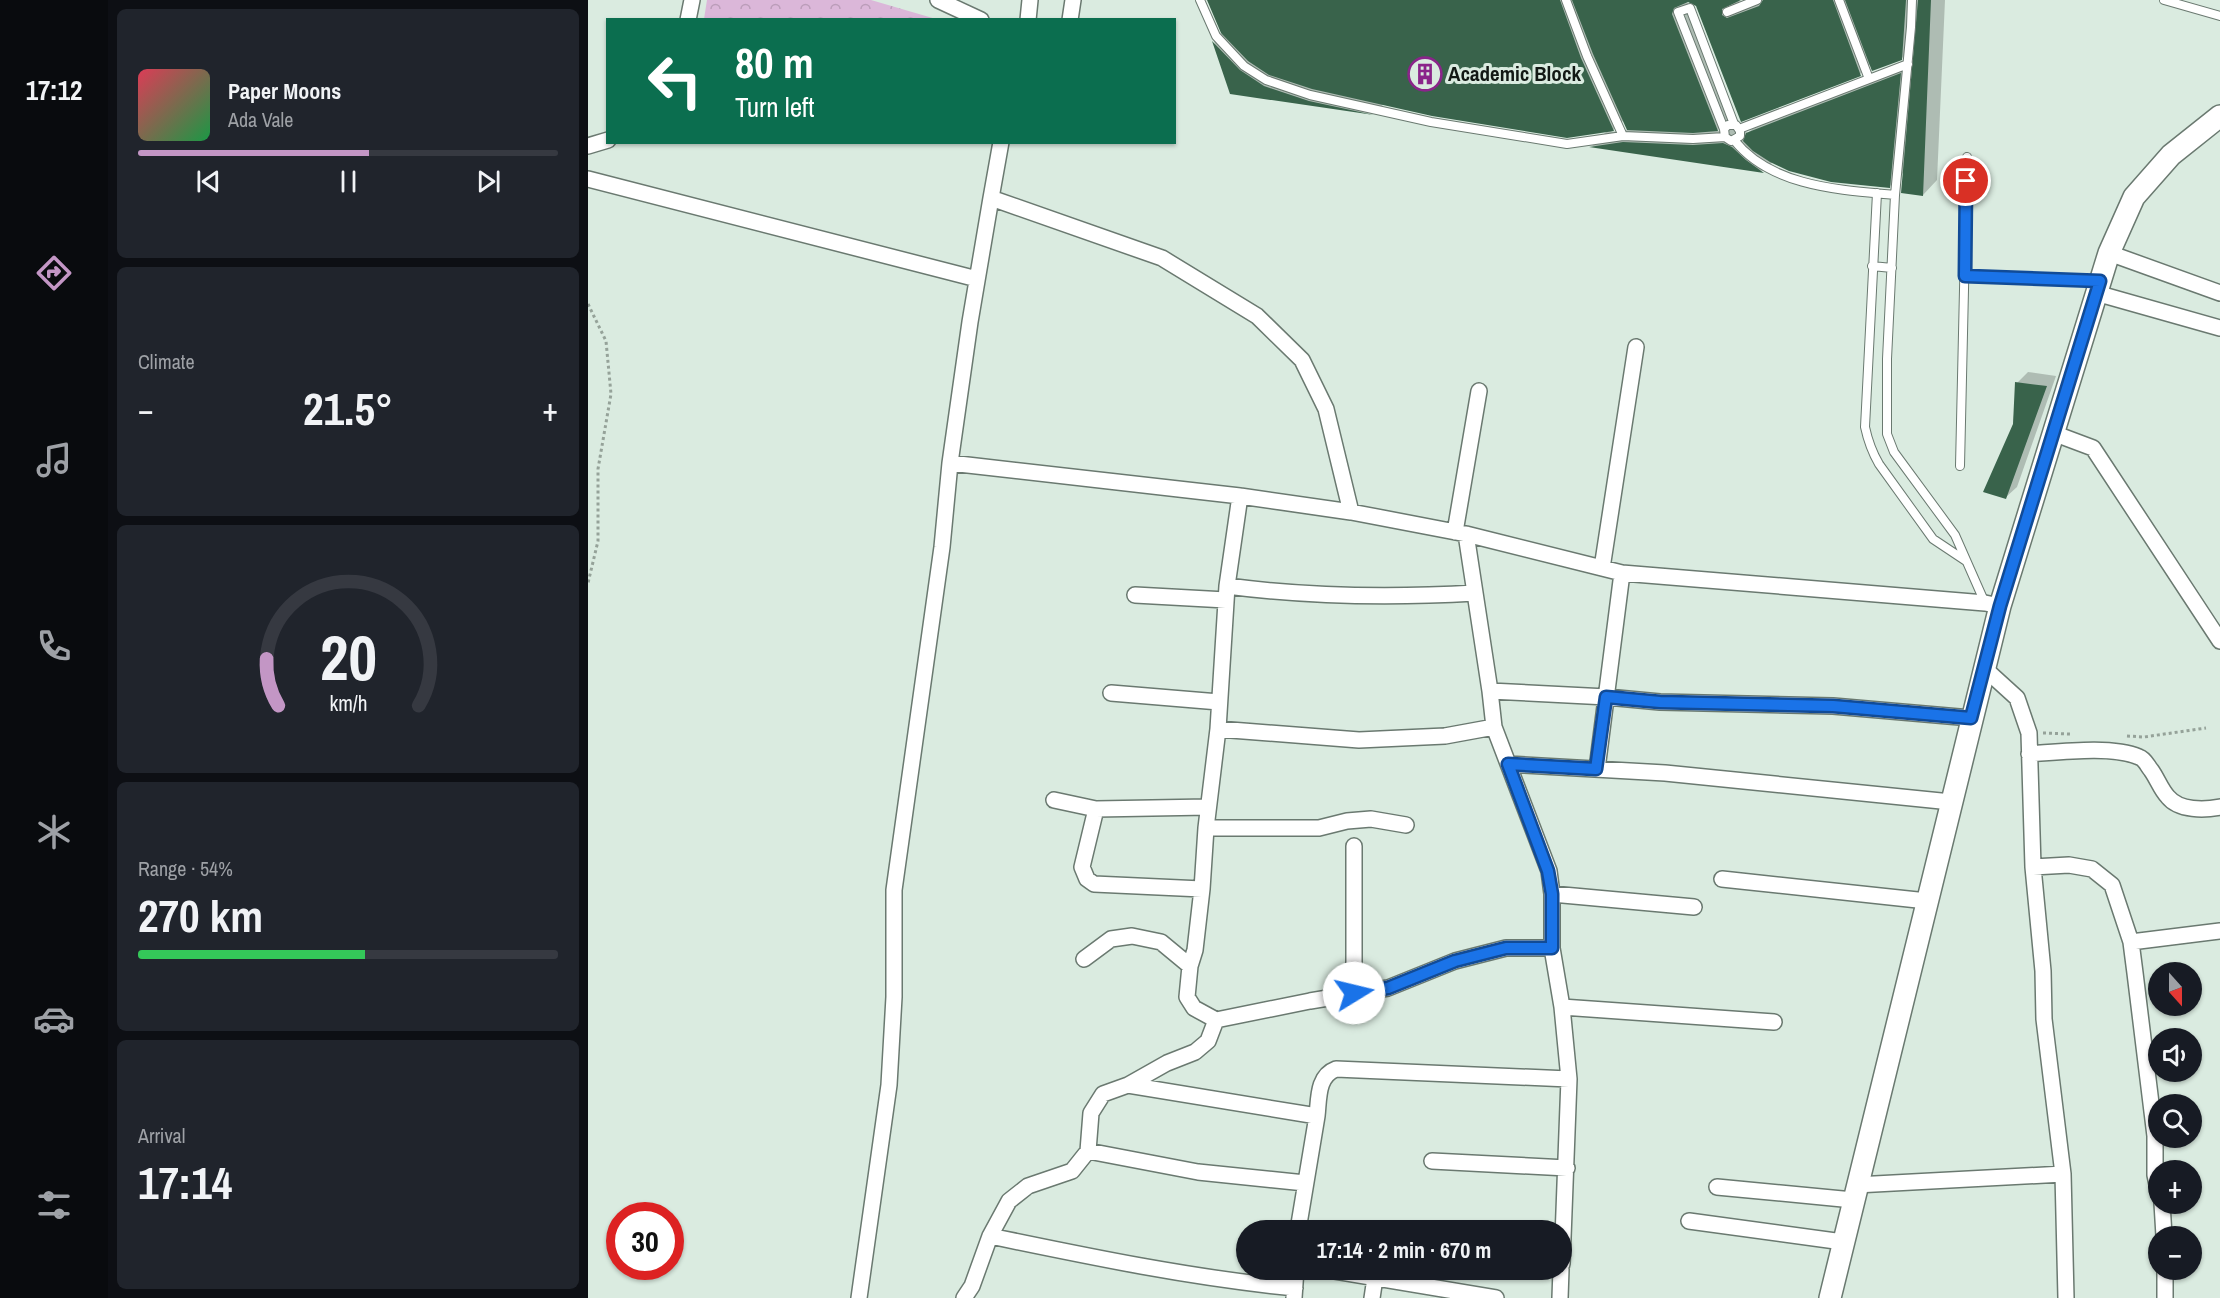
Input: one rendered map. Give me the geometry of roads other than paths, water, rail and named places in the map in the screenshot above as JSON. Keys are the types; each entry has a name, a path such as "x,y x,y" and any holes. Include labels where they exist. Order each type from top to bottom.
{"street":[{"path":"688,18 692,0"},
{"path":"1028,18 1030,0"},
{"path":"1070,18 1073,0"},
{"path":"944,1 977,18"},
{"path":"1830,1298 1984,668 1992,604 2053,433 2109,252 2134,197 2171,154 2220,116"},
{"path":"588,146 606,141"},
{"path":"859,1298 889,1085 894,997 894,890 942,547 950,463 977,279 1001,144"},
{"path":"588,179 977,279"},
{"path":"991,198 1162,258 1257,316 1302,360 1317,390 1326,409 1351,512"},
{"path":"2109,252 2220,293"},
{"path":"2098,287 2220,328"},
{"path":"1602,568 1636,347"},
{"path":"1479,391 1460,533 1475,593 1491,691 1494,727 1548,871 1552,894 1552,948 1562,1007 1569,1079 1564,1220"},
{"path":"2053,433 2093,448 2220,641"},
{"path":"950,463 1240,496 1351,512 1460,533 1622,573 1992,604"},
{"path":"1240,496 1226,593 1218,729 1208,807 1195,950 1190,966 1187,997 1194,1008 1216,1020 1388,988 1455,961 1506,948 1552,948"},
{"path":"1596,769 1622,573"},
{"path":"1135,595 1226,593 1358,597 1475,593"},
{"path":"1984,668 2018,698 2029,733 2033,867 2043,971 2044,1019 2063,1174 2066,1298"},
{"path":"1491,691 1660,702 1833,706 1971,718"},
{"path":"1111,693 1219,702"},
{"path":"1218,729 1359,740 1445,736 1494,727"},
{"path":"2029,754 2069,751 2125,752 2142,758 2168,798 2189,808 2220,807"},
{"path":"1508,764 1665,773 1951,802"},
{"path":"1054,800 1096,809 1208,807"},
{"path":"1096,809 1082,867 1087,879 1094,884 1202,889"},
{"path":"1206,828 1319,828 1347,820 1371,819 1406,825"},
{"path":"1354,846 1354,993"},
{"path":"2033,867 2069,865 2092,869 2112,885 2131,942 2155,1136 2155,1160"},
{"path":"1722,879 1927,901"},
{"path":"1552,894 1694,907"},
{"path":"2131,942 2220,931"},
{"path":"1084,959 1111,939 1132,936 1161,942 1190,966"},
{"path":"1562,1007 1774,1022"},
{"path":"964,1298 972,1286 990,1236 1009,1201 1028,1186 1072,1171 1088,1151 1091,1113 1103,1094 1128,1085 1167,1063 1195,1052 1208,1041 1216,1020"},
{"path":"1299,1220 1322,1082 1329,1071 1336,1069 1569,1079"},
{"path":"1128,1085 1317,1116"},
{"path":"1088,1151 1198,1172 1305,1183"},
{"path":"1432,1161 1567,1168"},
{"path":"1717,1187 1855,1193 2063,1174"},
{"path":"1689,1221 1842,1242"},
{"path":"990,1236 1159,1270 1294,1293"},
{"path":"1372,1298 1375,1280"},
{"path":"1385,1280 1461,1295 1496,1298"},
{"path":"1560,1298 1561,1280"},
{"path":"2165,1280 2165,1298"}],"lane":[{"path":"1200,0 1216,36 1244,66 1266,80 1310,95 1431,122 1567,144 1623,136 1693,139 1725,133"},
{"path":"1566,0 1587,56 1623,136"},
{"path":"1727,12 1757,0"},
{"path":"1839,0 1869,79"},
{"path":"1912,0 1895,195 1887,359 1887,434 1894,452 1955,535 1967,562 1992,604"},
{"path":"2164,0 2220,16"},
{"path":"1734,141 1740,136 1690,8 1678,12 1725,133 1756,161 1789,178 1848,191 1895,195"},
{"path":"1725,133 1728,125 1737,127 1908,64"},
{"path":"1960,466 1967,157"},
{"path":"1877,193 1865,427 1871,451 1934,539 1967,562"},
{"path":"1872,267 1892,267"},
{"path":"1965,276 2098,287"}],"place":[{"name":"Academic Block","path":"1425,74"}]}
